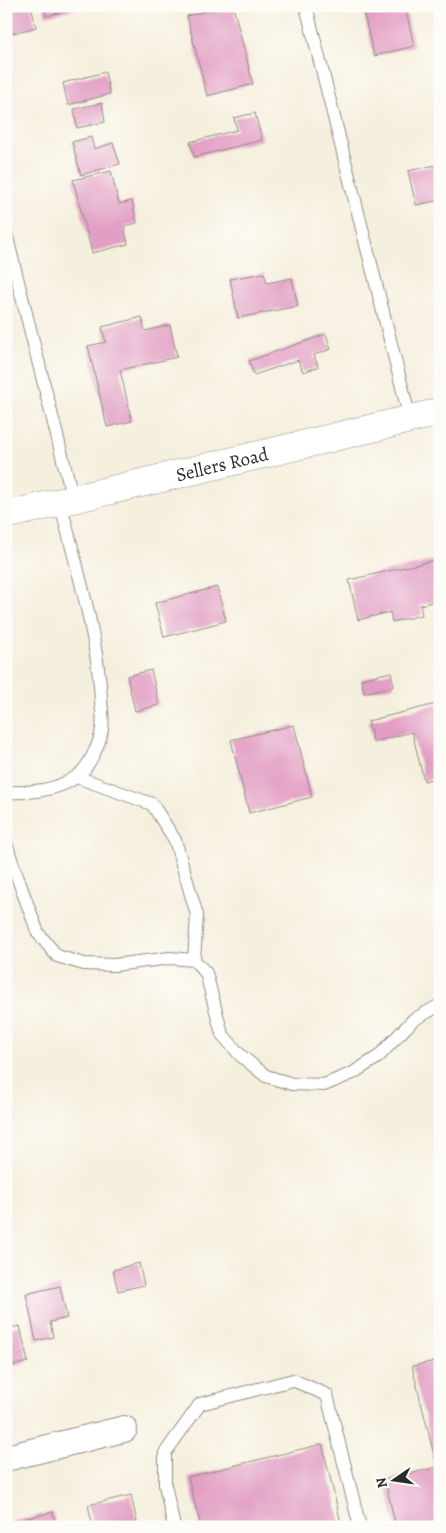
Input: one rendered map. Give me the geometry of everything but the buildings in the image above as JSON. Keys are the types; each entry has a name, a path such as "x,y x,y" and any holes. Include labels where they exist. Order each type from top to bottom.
{"street":[{"name":"Sellers Road","path":"6,515 440,412"},
{"path":"6,1458 124,1429"}],"lane":[{"path":"306,6 410,419"},
{"path":"6,234 66,500 78,573 99,671 102,728 94,755 76,777 57,786 26,793 6,792"},
{"path":"76,777 152,804 175,840 197,915 194,960"},
{"path":"6,843 38,933 57,956 84,964 114,965 170,958 194,960 206,973 222,1034 240,1055 266,1076 292,1084 324,1085 353,1073 378,1058 413,1020 440,1005"},
{"path":"174,1527 164,1485 165,1453 200,1404 293,1380 327,1394 360,1527"}]}
